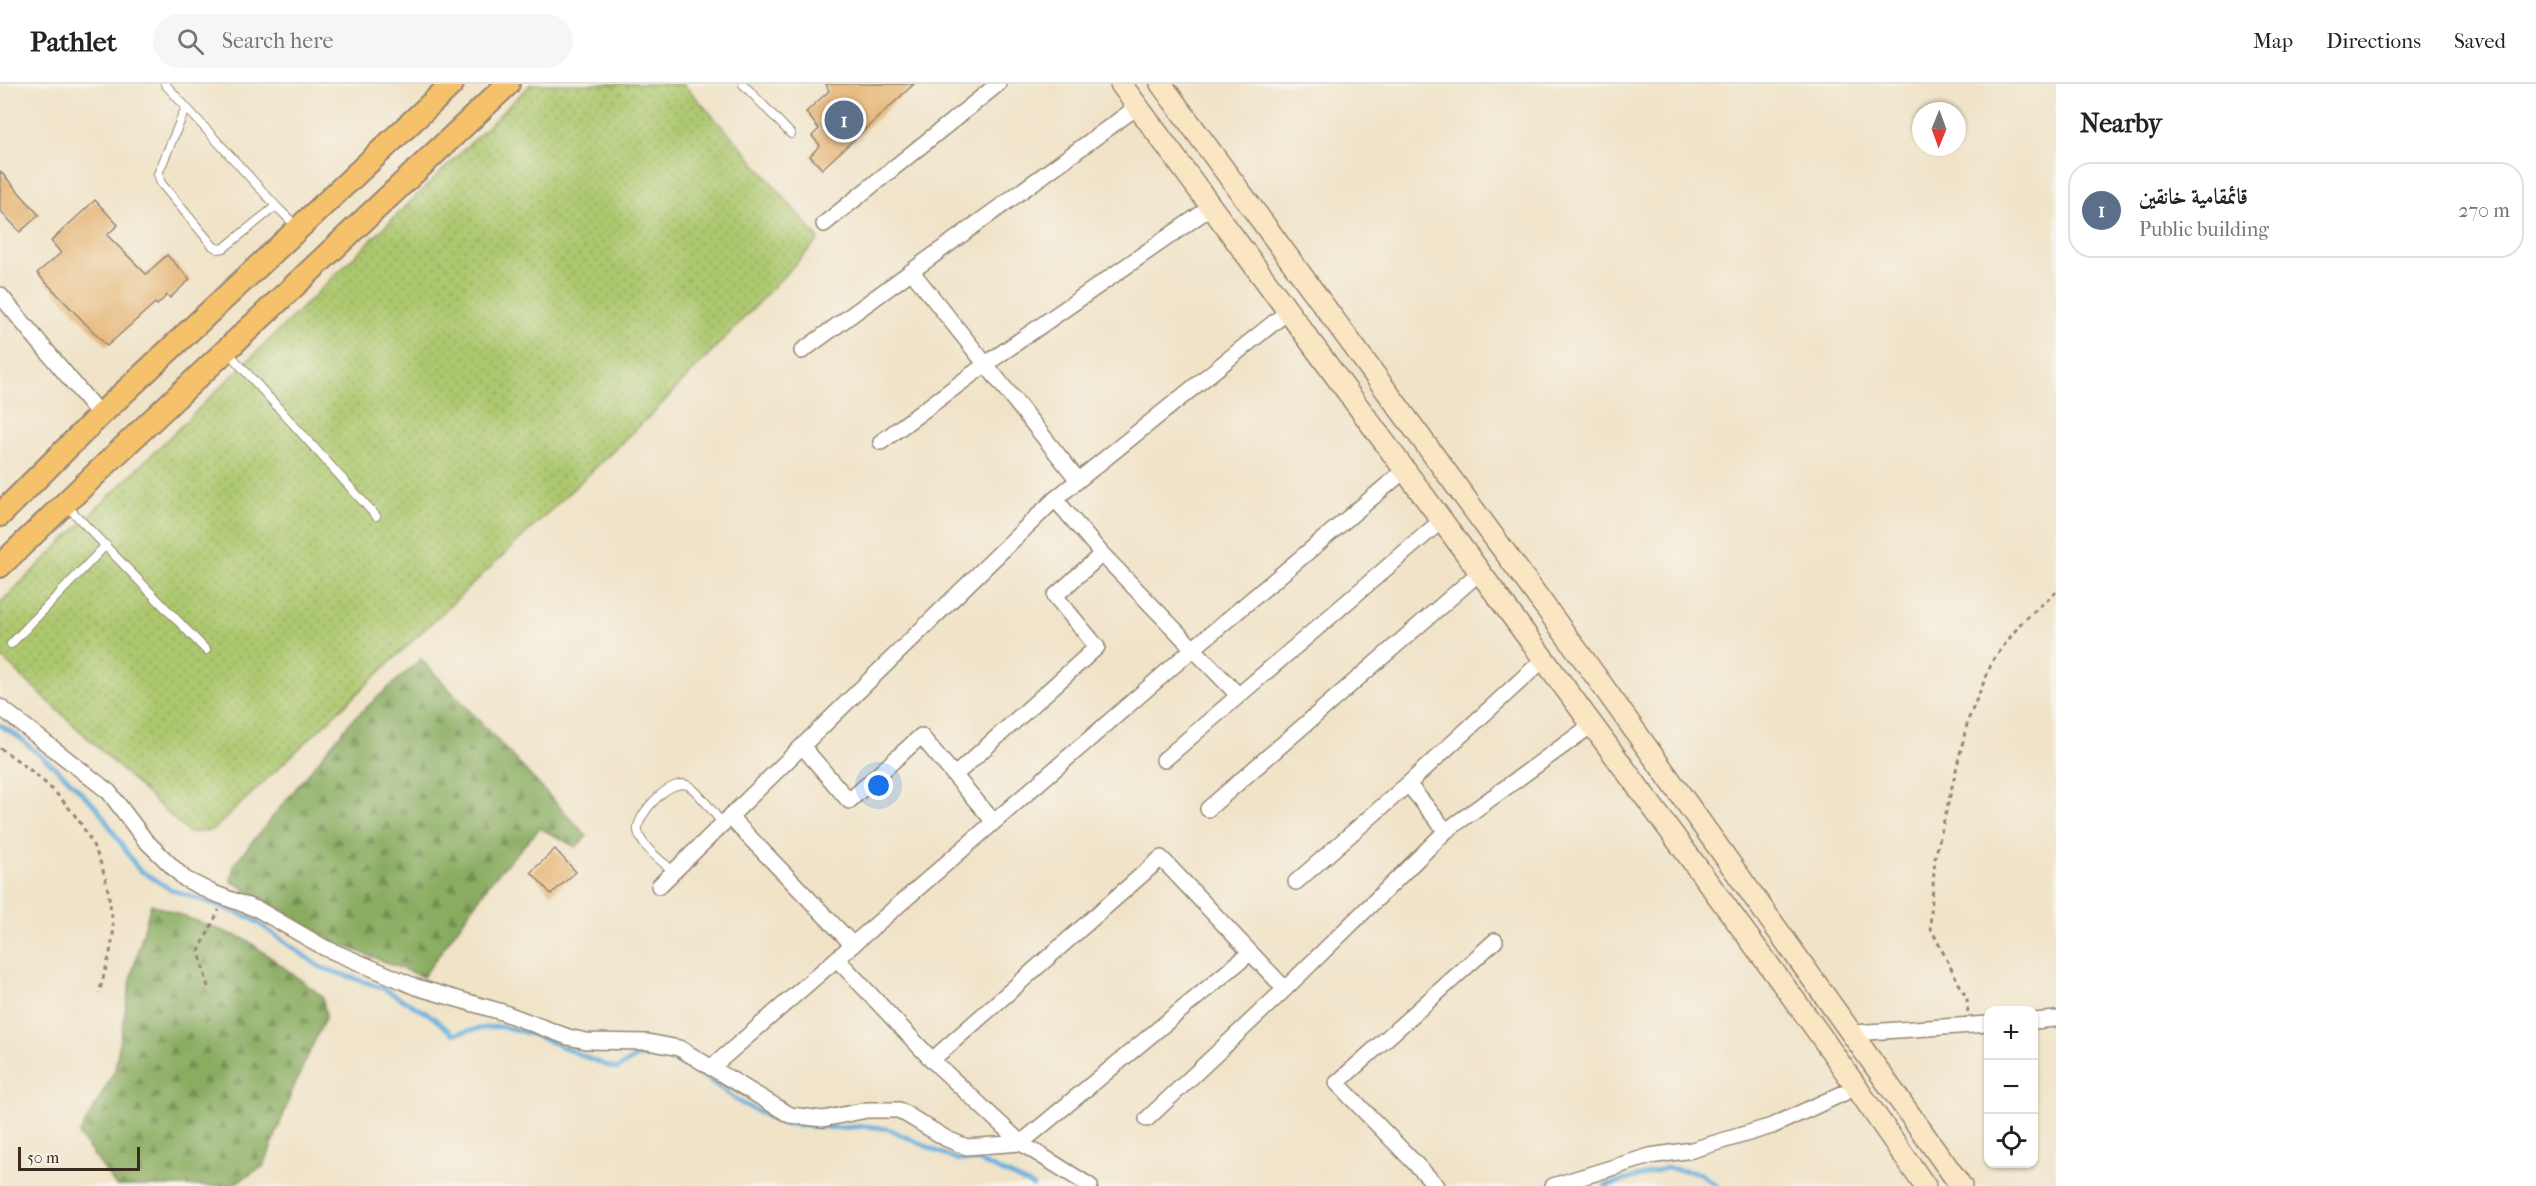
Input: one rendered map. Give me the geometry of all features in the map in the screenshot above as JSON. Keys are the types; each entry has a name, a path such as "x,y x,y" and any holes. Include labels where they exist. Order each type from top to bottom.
{"main road":[{"path":"0,515 100,415 452,84"},
{"path":"0,566 508,84"},
{"path":"1161,84 1582,657 1961,1186"},
{"path":"1132,92 1287,312 1590,719 1857,1087 1925,1186"},
{"path":"235,289 262,315"},
{"path":"1550,666 1562,678 1575,675 1580,670 1582,657"},
{"path":"1590,719 1586,708 1591,699 1603,695 1609,697"}],"street":[{"path":"824,224 998,84"},
{"path":"802,351 912,272 1132,92"},
{"path":"881,442 986,364 1211,207"},
{"path":"912,272 1078,480"},
{"path":"0,295 100,415"},
{"path":"659,886 1055,499 1287,312"},
{"path":"711,1068 1194,648 1405,470"},
{"path":"1055,499 1102,554 1238,695"},
{"path":"1164,760 1442,520"},
{"path":"955,775 1097,647 1055,596 1102,554"},
{"path":"1208,809 1480,572"},
{"path":"1296,882 1408,784 1550,666"},
{"path":"0,707 109,792 145,840 185,879 213,893 259,910 325,948 416,987 501,1011 568,1037 586,1041 648,1042 679,1048 790,1115 823,1119 867,1110 899,1110 947,1139 967,1147 1021,1143 1250,953"},
{"path":"1147,1119 1285,989 1446,831 1590,719"},
{"path":"803,747 849,801 921,736 994,822"},
{"path":"1408,784 1446,831"},
{"path":"727,820 853,945"},
{"path":"932,1060 1161,858 1285,989"},
{"path":"1437,1186 1337,1083 1495,941"},
{"path":"837,959 932,1060 1021,1143 1090,1186"},
{"path":"2038,1020 2056,1019"},
{"path":"1853,1033 1984,1024"},
{"path":"1558,1185 1650,1156 1692,1150 1772,1126 1857,1087"}],"lane":[{"path":"165,84 276,206 299,228"},
{"path":"743,84 791,134"},
{"path":"186,107 158,174 161,183 213,246 218,249 224,248 276,206"},
{"path":"226,350 376,516"},
{"path":"64,504 206,650"},
{"path":"11,644 106,545"},
{"path":"674,872 641,841 637,830 638,821 668,787 679,783 689,786 727,820"}],"path":[{"path":"1970,1025 1967,999 1930,927 1935,858 1968,720 1993,660 2021,623 2056,592"},
{"path":"0,748 27,766 72,810 96,848 107,879 114,934 99,993"},
{"path":"208,987 199,951 214,921"}],"green space":[{"path":"531,84 683,84 744,150 819,239 651,415 213,830 189,833 0,656 0,603"},
{"path":"421,659 587,836 576,847 540,828 492,880 423,977 335,942 231,881 234,864 351,721"},
{"path":"151,904 247,940 322,996 326,1016 295,1084 264,1166 230,1186 116,1186 79,1135 115,1070 132,973"}],"building":[{"path":"826,84 914,84 822,169 810,156 820,145 812,136 819,129 806,112 829,91"},
{"path":"0,171 39,215 20,232 0,210"},
{"path":"95,200 118,225 107,235 146,274 167,255 190,279 170,298 167,295 157,305 155,303 107,346 37,273 61,253 51,241"},
{"path":"555,849 576,872 551,894 531,872"}],"waterway":[{"path":"0,725 64,775 98,809 138,869 170,889 251,918 320,967 380,987 430,1015 453,1034 497,1027 518,1030 617,1069 636,1057 664,1057 695,1070 741,1103 781,1123 888,1129 957,1160 979,1161 1033,1186"},
{"path":"1605,1186 1667,1168 1700,1173 1717,1186"}],"place":[{"name":"قائمقامية خانقين","path":"844,120"}]}
